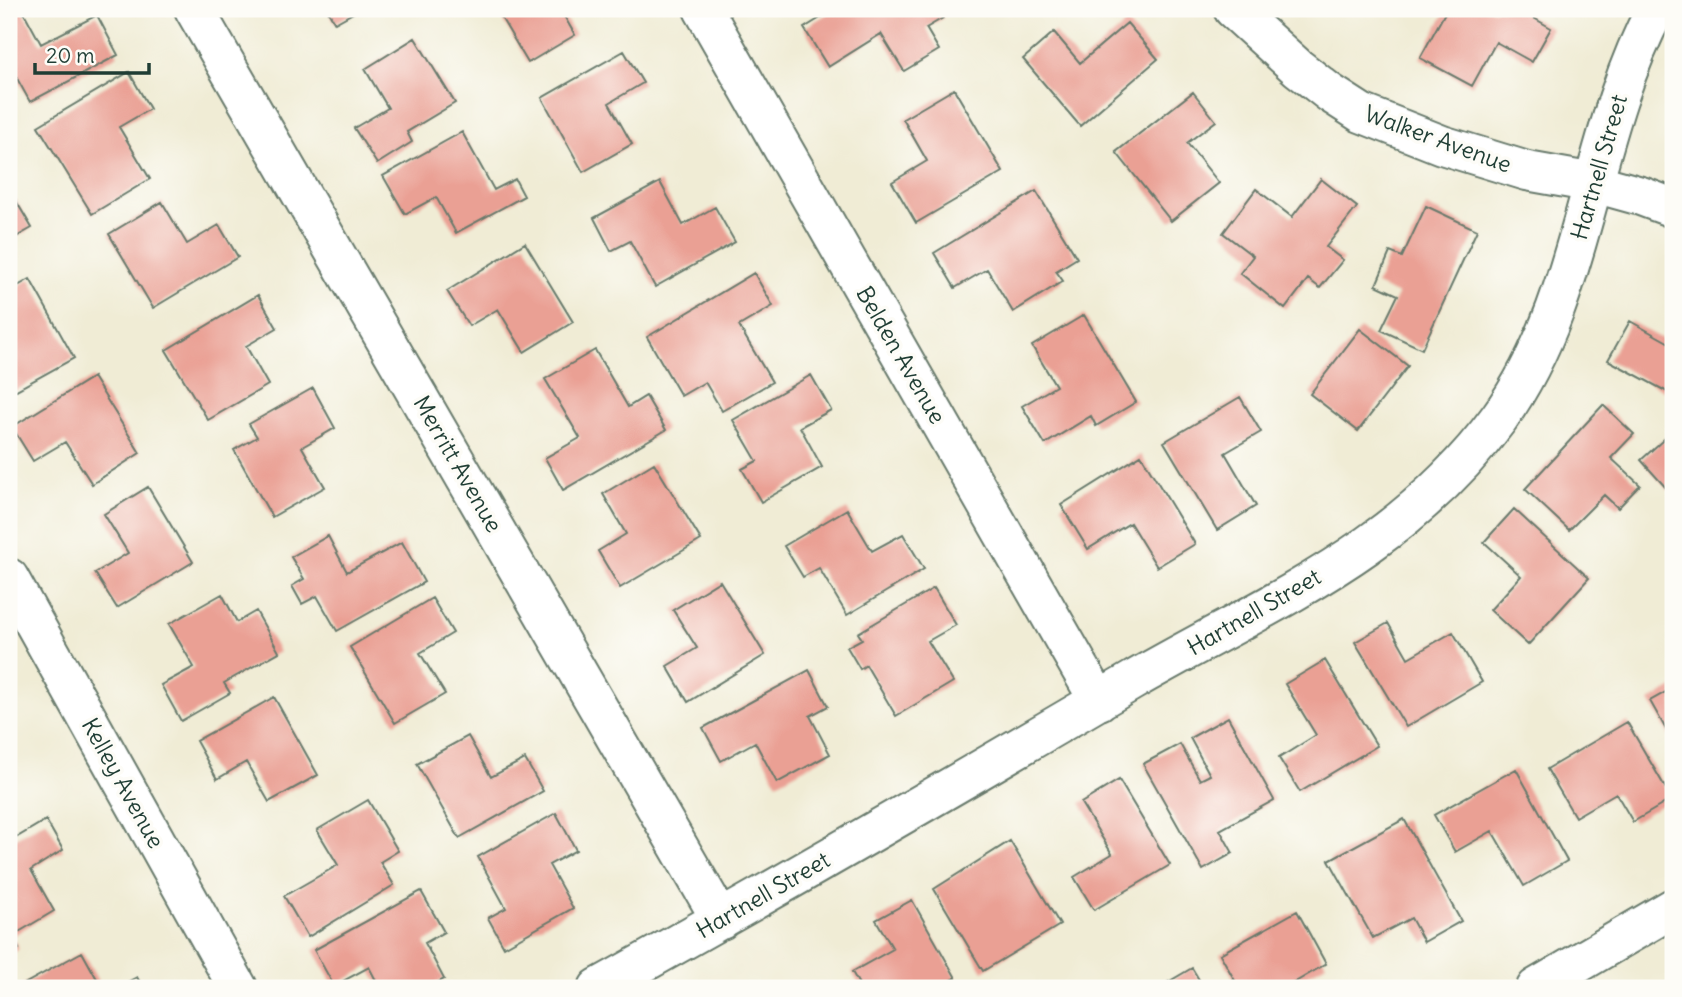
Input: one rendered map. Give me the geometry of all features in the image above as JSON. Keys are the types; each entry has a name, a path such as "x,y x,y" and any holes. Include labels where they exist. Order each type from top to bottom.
{"street":[{"name":"Merritt Avenue","path":"194,9 721,920"},
{"name":"Belden Avenue","path":"703,9 1098,701"},
{"name":"Walker Avenue","path":"1233,9 1297,68 1361,113 1442,145 1527,171 1594,183 1673,208"},
{"name":"Hartnell Street","path":"598,988 721,920 1098,701 1259,613 1379,538 1435,492 1500,416 1535,358 1560,300 1609,121 1639,40 1656,9"},
{"name":"Kelley Avenue","path":"9,578 238,988"},
{"path":"1536,988 1673,908"}],"building":[{"path":"22,9 41,44 97,15 118,55 30,102 9,64 9,16"},
{"path":"327,9 360,9 335,23"},
{"path":"496,9 560,9 575,35 528,63"},
{"path":"835,9 937,9 943,18 926,28 939,50 904,71 881,34 828,67 804,28"},
{"path":"1447,9 1518,9 1551,28 1532,62 1496,42 1472,86 1420,58"},
{"path":"1127,23 1158,59 1080,126 1023,59 1054,32 1080,63"},
{"path":"415,38 455,103 407,132 412,142 377,164 354,128 388,108 365,69"},
{"path":"624,51 643,83 609,103 632,144 583,172 542,98"},
{"path":"129,72 150,109 119,127 150,179 92,214 38,126"},
{"path":"954,89 1003,172 916,223 892,182 927,161 903,119"},
{"path":"1193,92 1216,121 1187,143 1219,183 1171,221 1116,152"},
{"path":"462,132 494,190 515,179 524,196 456,233 436,197 405,214 383,176"},
{"path":"1321,179 1357,207 1326,247 1343,260 1320,288 1308,279 1285,309 1240,273 1253,256 1223,233 1256,189 1292,217"},
{"path":"660,182 683,225 715,207 735,242 655,287 630,241 611,251 594,218"},
{"path":"9,189 32,228 9,241"},
{"path":"1036,191 1077,258 1056,271 1063,281 1013,312 987,269 955,288 934,253"},
{"path":"162,202 187,244 219,225 238,257 153,308 109,234"},
{"path":"1426,206 1477,230 1422,349 1381,330 1398,295 1376,285 1390,252 1402,257"},
{"path":"525,243 573,322 524,352 498,309 469,326 447,291"},
{"path":"754,273 773,306 739,326 772,382 722,411 705,382 681,396 647,337"},
{"path":"30,279 74,358 9,394 9,291"},
{"path":"258,295 277,328 246,346 268,385 208,420 166,350"},
{"path":"1084,315 1136,402 1096,426 1091,416 1045,444 1022,406 1056,386 1032,346"},
{"path":"1630,321 1673,345 1673,395 1608,360"},
{"path":"1360,329 1408,366 1358,431 1310,394"},
{"path":"595,350 628,407 646,396 666,430 563,490 545,458 580,438 545,379"},
{"path":"811,375 831,410 800,427 822,467 761,502 742,469 757,461 733,420"},
{"path":"93,377 140,453 92,484 65,442 33,461 12,427"},
{"path":"313,388 335,428 302,447 325,487 272,517 234,450 257,437 249,424"},
{"path":"1240,397 1261,432 1225,453 1256,506 1217,530 1164,442"},
{"path":"1603,405 1634,434 1611,458 1640,485 1618,508 1604,495 1569,530 1525,489"},
{"path":"1673,431 1673,485 1668,490 1641,460"},
{"path":"1141,455 1195,544 1157,567 1130,523 1088,549 1061,505"},
{"path":"654,463 701,540 620,588 598,551 626,534 603,494"},
{"path":"148,487 193,562 117,608 95,573 128,553 104,514"},
{"path":"847,509 872,551 903,534 924,569 847,615 819,568 803,577 784,546"},
{"path":"1514,509 1589,578 1528,645 1490,610 1521,576 1484,542"},
{"path":"328,536 347,572 402,542 424,582 337,631 317,596 302,604 292,586 304,579 291,557"},
{"path":"720,581 765,655 688,702 667,666 697,648 673,610"},
{"path":"934,588 956,625 928,641 953,682 896,716 866,665 860,669 847,647 862,639 858,633"},
{"path":"222,594 237,622 256,611 279,652 224,683 230,693 181,721 161,685 194,667 169,624"},
{"path":"432,598 453,633 420,653 445,694 395,723 350,647"},
{"path":"1388,623 1408,658 1453,632 1482,682 1406,727 1355,642"},
{"path":"1325,660 1377,746 1300,792 1279,758 1316,735 1285,684"},
{"path":"809,670 828,706 810,716 830,754 777,783 755,742 721,761 703,728"},
{"path":"1673,688 1673,742 1650,701"},
{"path":"274,697 318,775 269,802 246,762 217,779 196,741"},
{"path":"1228,717 1274,800 1220,830 1233,853 1203,870 1143,764 1180,744 1200,780 1210,775 1190,738"},
{"path":"1627,722 1672,799 1633,822 1616,793 1575,817 1547,769"},
{"path":"468,736 491,777 525,759 543,791 459,838 417,764"},
{"path":"1516,769 1567,861 1524,886 1492,831 1455,852 1434,815"},
{"path":"1119,780 1170,865 1094,910 1074,877 1112,854 1081,803"},
{"path":"368,800 398,851 380,862 394,885 308,937 284,896 338,865 317,830"},
{"path":"556,813 576,850 549,865 573,908 504,947 488,918 506,908 478,857"},
{"path":"1404,819 1461,921 1424,942 1411,918 1373,938 1329,860"},
{"path":"46,820 63,850 31,870 54,911 12,936 19,949 9,956 9,842"},
{"path":"1010,841 1060,925 983,971 934,889"},
{"path":"421,891 444,932 425,943 444,979 428,988 380,988 369,967 334,986 314,950"},
{"path":"912,900 956,978 936,988 861,988 852,972 893,949 876,920"},
{"path":"1297,911 1326,964 1285,988 1239,988 1220,954"},
{"path":"82,952 102,988 17,988"},
{"path":"1192,968 1204,988 1158,988"},
{"path":"137,977 143,988 116,988"}]}
